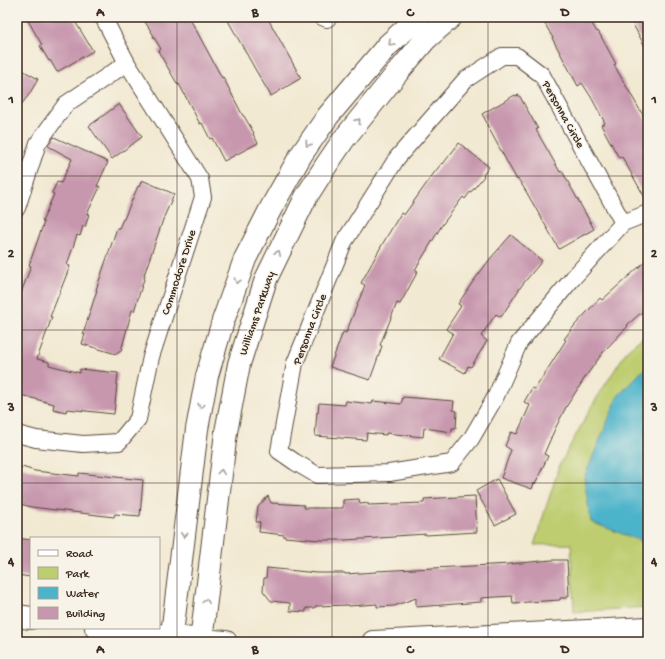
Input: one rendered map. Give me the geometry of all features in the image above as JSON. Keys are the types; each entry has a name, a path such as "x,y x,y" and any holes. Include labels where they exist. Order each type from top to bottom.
{"main road":[{"path":"171,639 197,429 207,376 223,321 245,259 271,208 301,155 328,116 388,45 419,17"},
{"name":"Williams Parkway","path":"201,641 226,432 239,364 266,278 306,197 340,145 426,39 451,17"},
{"path":"17,616 30,618"},
{"path":"373,642 648,628"},
{"path":"103,629 171,639 226,642"}],"street":[{"name":"Commodore Drive","path":"17,434 36,439 83,444 119,442 138,419 151,357 203,197 200,179 128,63 103,17"},
{"path":"322,17 327,19 329,17"},
{"name":"Personna Circle","path":"623,222 542,75 518,56 502,56 485,67 466,80 396,158 344,242 295,363 279,451 317,475 389,473 452,463 471,439 496,396 519,343 623,222 648,213"},
{"path":"17,208 38,142 66,104 128,63"}],"green space":[{"path":"648,333 648,607 574,612 571,544 534,545 560,464 593,404 628,349"}],"water":[{"path":"648,365 648,543 646,543 591,522 584,478 618,396"}],"building":[{"path":"26,17 73,18 93,51 57,72 40,46 42,45"},
{"path":"142,17 189,17 243,116 254,133 253,134 258,143 224,161 212,138 210,139 202,123 200,124 179,84 178,85 158,51 161,49"},
{"path":"226,17 267,17 301,78 271,96"},
{"path":"541,17 588,17 597,32 598,31 616,64 614,65 648,124 648,203 622,157 619,158 601,125 605,123 591,97 582,83 578,86"},
{"path":"629,17 648,17 648,52"},
{"path":"17,67 38,79 31,92 17,110"},
{"path":"515,95 519,95 538,129 536,130 560,172 562,171 594,229 559,249 524,188 518,179 517,180 482,114"},
{"path":"119,104 142,137 112,159 89,126"},
{"path":"54,137 108,162 97,186 100,187 87,214 89,214 85,227 83,226 80,236 77,235 67,265 70,266 50,317 52,317 37,359 49,362 49,365 80,373 80,369 118,373 114,414 67,409 66,412 53,409 54,404 17,394 17,291 21,293 31,266 29,265 44,222 42,222 54,194 52,193 57,182 61,183 72,159 48,146"},
{"path":"459,143 489,167 472,191 465,199 463,197 442,225 415,270 418,271 400,304 397,303 380,345 382,346 370,380 330,367 343,332 346,333 365,285 361,283 383,243 401,213 404,215 434,173"},
{"path":"142,180 174,194 164,217 144,275 145,276 134,311 132,310 121,351 116,354 82,344 85,334 83,334 117,228 119,228 124,219"},
{"path":"511,235 542,261 522,285 501,317 496,314 481,336 487,341 471,367 468,366 465,373 439,359 453,333 446,329 461,306 458,304 472,283"},
{"path":"648,259 648,307 627,325 628,326 604,351 566,407 544,454 548,456 532,489 501,478 511,450 505,446 511,432 517,434 530,405 524,402 532,388 535,389 566,340 564,339 600,298 602,300"},
{"path":"403,397 454,401 453,410 457,411 456,428 452,428 452,432 424,428 423,437 386,433 386,435 367,433 366,440 315,436 319,403 345,405 346,401 372,404 373,401 401,404"},
{"path":"22,467 35,471 79,476 79,473 143,480 140,516 115,514 114,517 31,507 17,503 17,471 20,471"},
{"path":"497,479 516,514 495,525 476,491"},
{"path":"268,496 271,503 304,505 304,508 343,508 343,500 359,499 360,504 368,503 368,505 424,503 424,499 475,496 477,532 345,540 320,540 284,537 284,535 259,532 260,522 256,522 258,507"},
{"path":"17,538 30,540 30,577 17,575"},
{"path":"567,560 569,596 567,596 567,598 560,598 560,600 513,603 512,596 481,598 481,602 416,607 416,598 394,606 377,607 377,604 315,606 315,608 306,608 306,612 290,611 290,603 271,601 263,591 264,578 266,578 267,568 345,574"}]}
